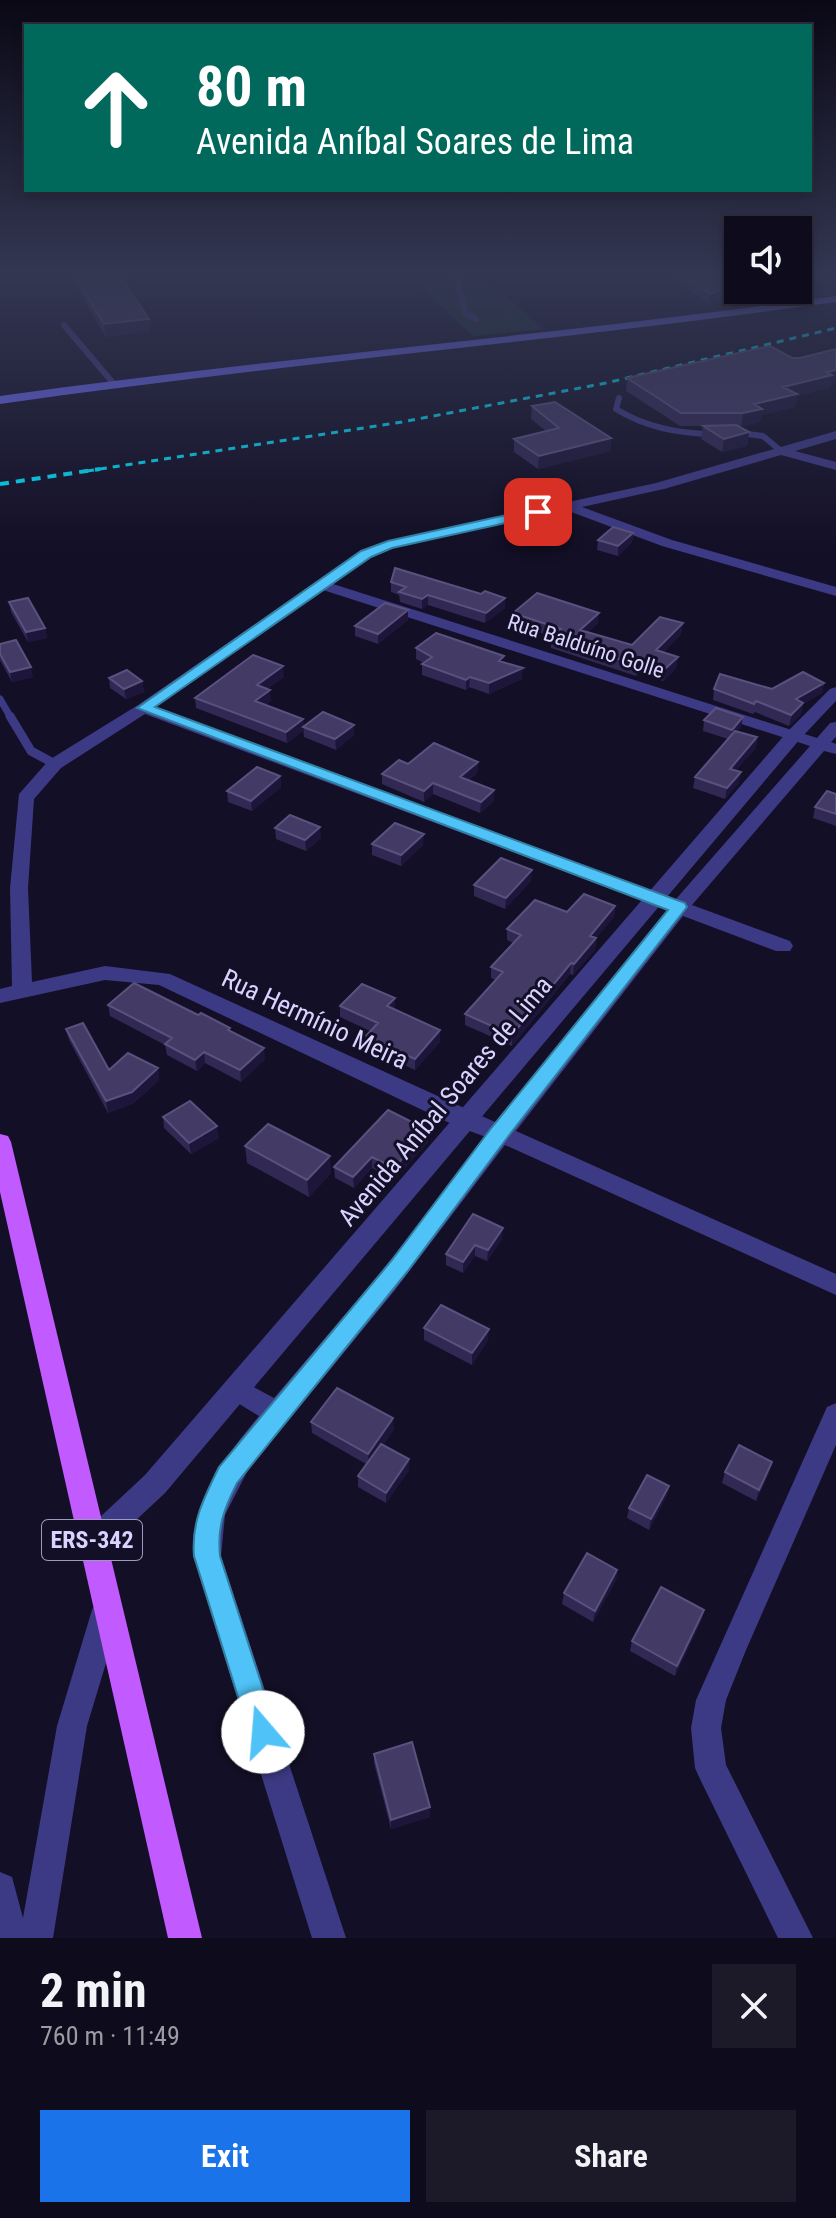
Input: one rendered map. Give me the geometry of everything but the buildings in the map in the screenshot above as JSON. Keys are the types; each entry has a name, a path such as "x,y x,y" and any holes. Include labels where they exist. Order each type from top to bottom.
{"main road":[{"path":"0,400 113,383 273,365"},
{"name":"ERS-342","path":"0,1142 185,1938"}],"street":[{"path":"22,990 19,888 25,798 55,764 144,708 366,554 388,545 659,486 836,435"},
{"path":"781,451 836,466"},
{"path":"568,506 613,526 836,592"},
{"name":"Rua Balduíno Golle","path":"322,585 828,747"},
{"name":"Avenida Aníbal Soares de Lima","path":"93,1542 155,1484 794,735 836,692"},
{"path":"144,708 783,946"},
{"path":"329,1938 207,1556 205,1534 209,1514 228,1475 400,1266 500,1133 679,907 828,747 836,727"},
{"name":"Rua Hermínio Meira","path":"0,996 105,973 163,979 464,1120 500,1133 836,1285"},
{"path":"237,1389 277,1413"},
{"path":"796,1938 711,1768 706,1728 711,1700 733,1645 836,1415"},
{"path":"36,1938 72,1726 108,1606"},
{"path":"0,1889 10,1938"}],"lane":[{"path":"98,365 113,383"},
{"path":"619,398 616,409 629,416 680,432 722,434"},
{"path":"734,433 766,437 776,442 781,451"},
{"path":"0,699 31,751 55,764"}],"railway":[{"path":"96,470 402,422 606,383 679,365"},
{"path":"96,470 100,469"},
{"path":"0,484 96,470"},
{"path":"87,471 96,470"}],"route":[{"path":"263,1732 207,1556 205,1534 209,1514 228,1475 400,1266 500,1133 679,907 144,708 366,554 388,545 538,512"}]}
